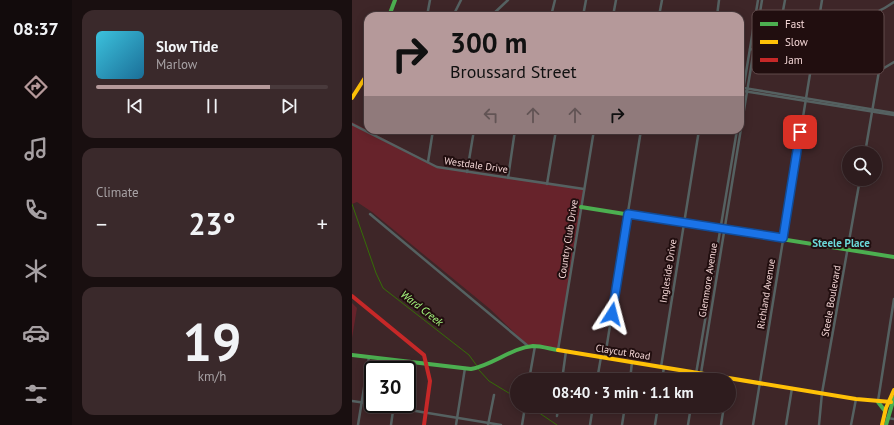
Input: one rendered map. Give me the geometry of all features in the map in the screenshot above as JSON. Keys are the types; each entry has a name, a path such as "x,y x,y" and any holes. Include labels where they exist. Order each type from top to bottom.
{"street":[{"path":"390,12 394,0"},
{"path":"428,12 430,0"},
{"path":"455,12 461,0"},
{"path":"497,12 508,0"},
{"path":"552,12 555,0"},
{"path":"584,12 586,0"},
{"path":"614,12 616,0"},
{"path":"660,12 662,0"},
{"path":"718,12 719,0"},
{"path":"756,10 758,0"},
{"name":"Glenmore Avenue","path":"760,10 762,0"},
{"path":"783,10 785,0"},
{"name":"Richland Avenue","path":"820,10 822,0"},
{"path":"883,10 894,2"},
{"path":"744,83 752,37"},
{"path":"884,68 894,62"},
{"name":"Glenmore Avenue","path":"744,112 752,63"},
{"name":"Richland Avenue","path":"753,425 810,74"},
{"path":"866,146 878,74"},
{"path":"352,98 364,79"},
{"path":"744,89 894,114"},
{"name":"Westdale Drive","path":"352,124 364,130"},
{"path":"428,162 432,134"},
{"path":"467,172 473,134"},
{"path":"508,178 514,134"},
{"path":"547,184 555,134"},
{"name":"Country Club Drive","path":"558,350 593,134"},
{"path":"599,373 603,357 628,214 640,134"},
{"name":"Ingleside Drive","path":"663,373 698,134"},
{"name":"Glenmore Avenue","path":"723,229 736,134"},
{"name":"Glenmore Avenue","path":"699,373 740,134"},
{"name":"Westdale Drive","path":"375,135 445,169 584,189"},
{"name":"Steele Boulevard","path":"818,425 822,393 849,250 859,186"},
{"path":"581,207 783,238 894,257"},
{"path":"370,214 528,346"},
{"path":"352,296 424,355 428,364 431,382 424,425"},
{"path":"885,411 878,402 894,299"},
{"name":"Claycut Road","path":"416,363 465,368 483,367 528,346 535,346 699,373"},
{"path":"530,373 535,346"},
{"path":"563,373 566,351"},
{"name":"Claycut Road","path":"352,355 401,361"},
{"path":"358,425 369,357"},
{"path":"631,373 632,362"},
{"path":"456,425 465,368"},
{"name":"Claycut Road","path":"736,380 878,402 892,401"},
{"path":"786,425 792,388"},
{"path":"886,425 894,390"},
{"path":"489,424 494,395"},
{"path":"852,425 856,399"},
{"path":"352,401 362,402"},
{"path":"882,425 885,411 892,401"},
{"path":"416,411 501,425"},
{"path":"391,425 393,413"},
{"path":"522,425 524,413"},
{"path":"590,425 592,413"},
{"path":"622,425 624,413"},
{"path":"655,425 657,413"},
{"path":"688,425 690,413"},
{"path":"720,425 723,413"},
{"path":"887,418 894,419"}],"shaded area":[{"path":"352,122 364,128 364,134 375,134 438,167 584,189 558,350 528,346 490,309 372,212 357,202 352,204"},
{"path":"352,303 357,308 352,338"}],"waterway":[{"name":"Ward Creek","path":"352,204 376,273 383,288 469,355 477,366"},
{"name":"Ward Creek","path":"478,369 489,381 510,394"},
{"name":"Ward Creek","path":"539,413 557,425"}],"traffic: fast":[{"path":"390,12 395,0"},
{"path":"581,207 894,257"},
{"path":"352,355 471,369 487,364 525,347 536,346 558,350"},
{"path":"886,425 894,398"},
{"path":"878,402 885,411"}],"traffic: slow":[{"path":"352,98 364,79"},
{"path":"558,350 856,399 891,402"},
{"path":"882,425 886,408 894,390"}],"traffic: jam":[{"path":"352,296 424,355 430,381 424,425"}],"district":[{"name":"Steele Place","path":"841,243"}],"route":[{"path":"612,314 628,214 783,238 800,132"}]}
